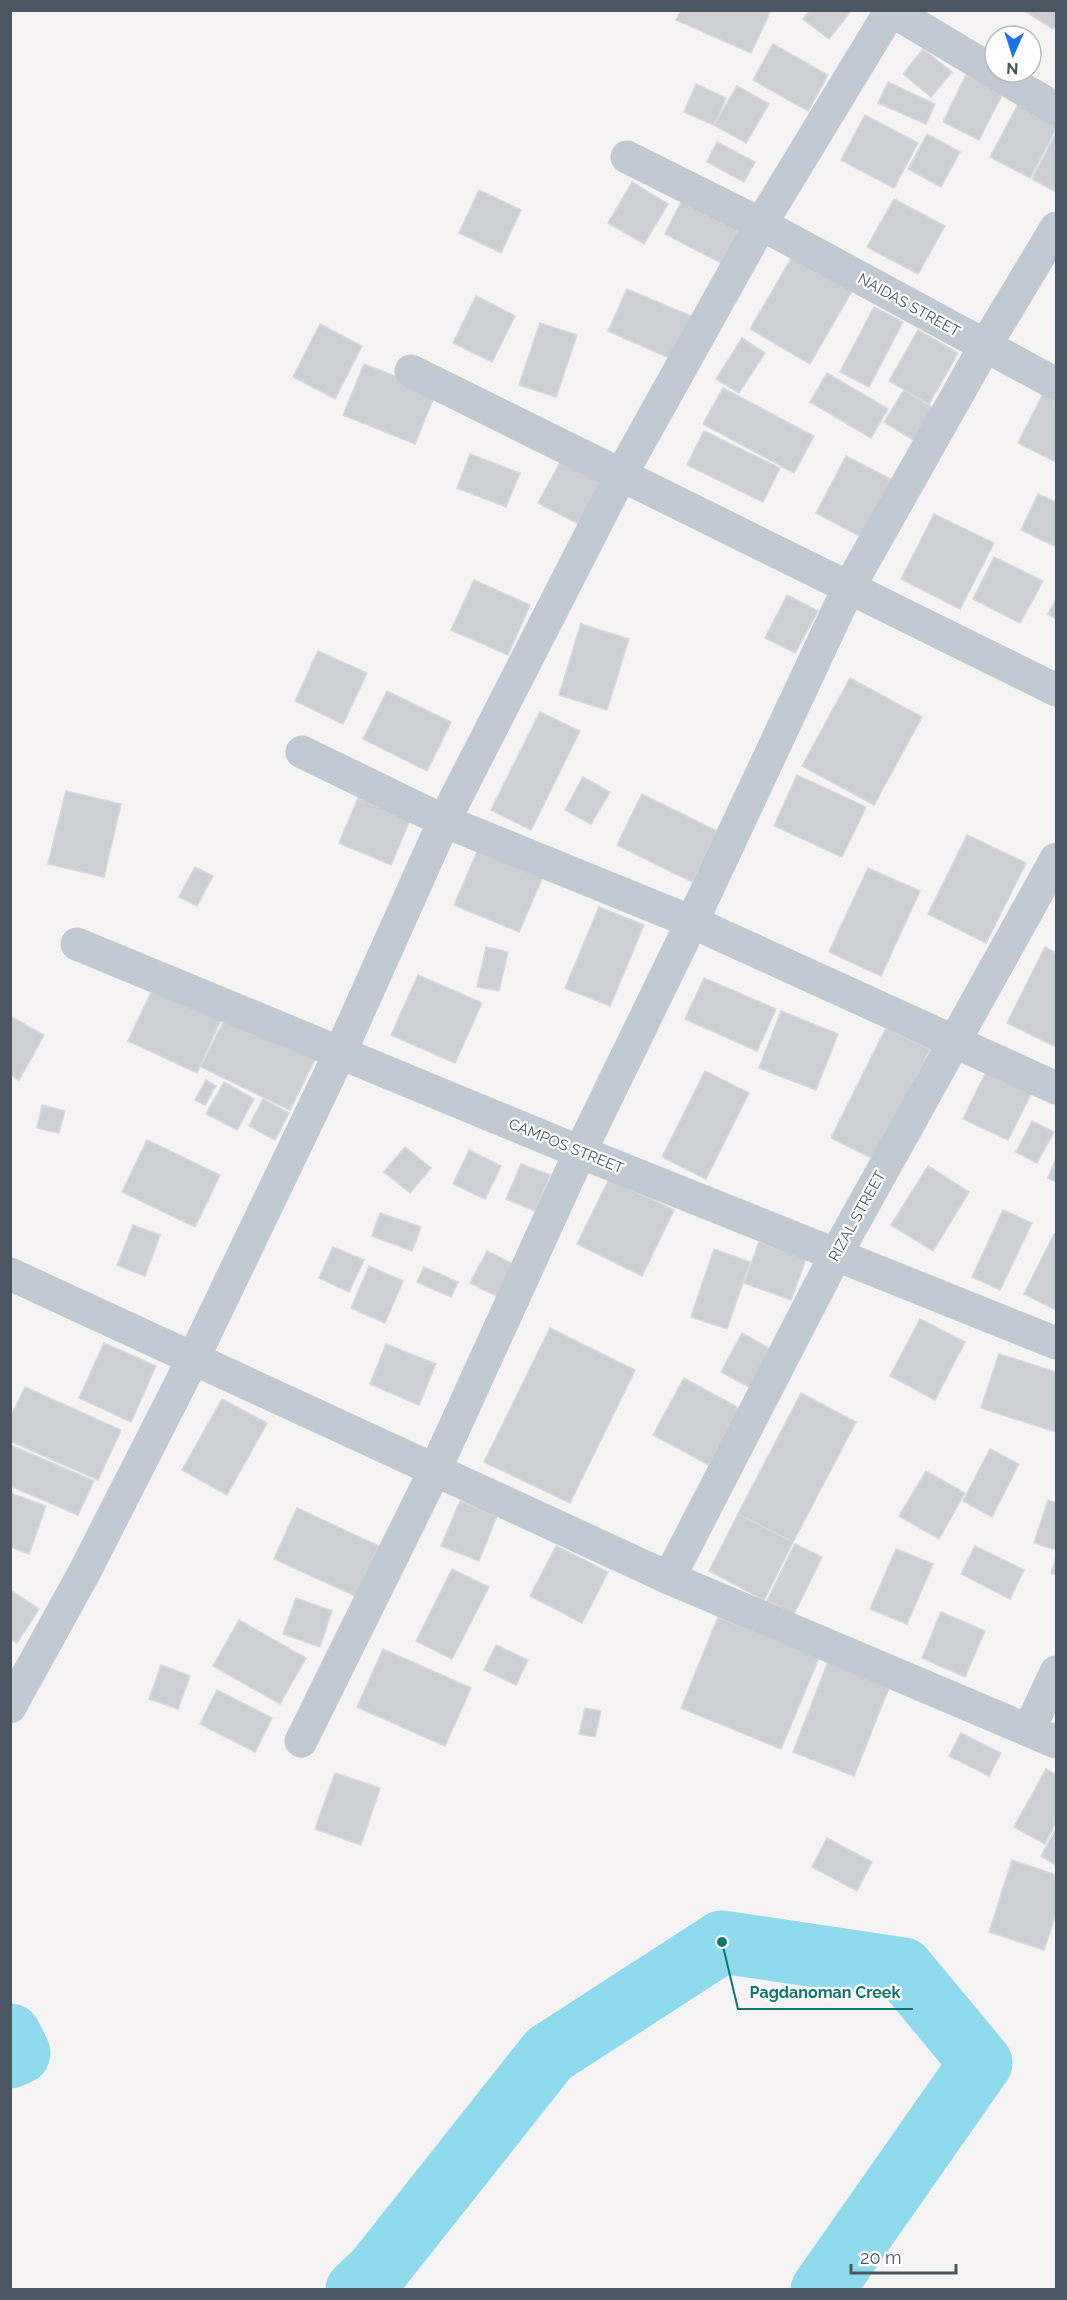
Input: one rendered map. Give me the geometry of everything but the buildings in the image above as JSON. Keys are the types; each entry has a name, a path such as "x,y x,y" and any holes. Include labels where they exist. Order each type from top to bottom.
{"street":[{"path":"10,1707 84,1573 194,1357 340,1053 444,821 621,475 761,224 891,10 1056,109"},
{"name":"NAIDAS STREET","path":"627,157 761,224 1056,384"},
{"path":"301,1741 435,1470 580,1152 692,922 848,589 985,346 1056,228"},
{"path":"411,371 1056,690"},
{"path":"302,752 444,821 692,922 1056,1088"},
{"name":"RIZAL STREET","path":"669,1578 835,1256 1056,859"},
{"name":"CAMPOS STREET","path":"77,944 835,1256 1056,1343"},
{"path":"10,1274 669,1578 1042,1736 1056,1672"}],"waterway":[{"path":"357,2290 377,2271 549,2054 722,1942 903,1969 981,2063 822,2290"},
{"path":"10,2035 19,2053 10,2057"}],"place":[{"name":"Pagdanoman Creek","path":"722,1942"}]}
